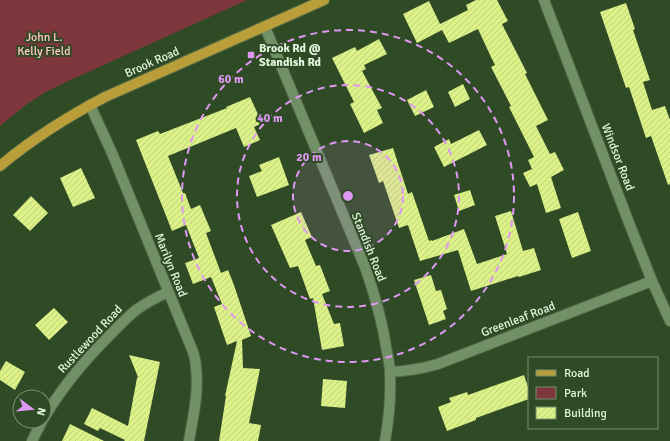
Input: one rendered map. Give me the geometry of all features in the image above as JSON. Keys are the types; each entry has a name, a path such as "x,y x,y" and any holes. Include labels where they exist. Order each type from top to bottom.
{"main road":[{"name":"Brook Road","path":"0,166 45,132 90,105 129,86 324,0"}],"street":[{"name":"Windsor Road","path":"544,0 629,223 670,321"},
{"name":"Standish Road","path":"265,27 365,267 379,311 390,372 389,409 385,441"},
{"name":"Marilyn Road","path":"90,105 112,153 195,358 196,392 189,441"},
{"name":"Greenleaf Road","path":"390,372 414,370 438,364 652,281"},
{"name":"Rustlewood Road","path":"52,405 63,388 91,354 120,324 136,310 168,292"},
{"path":"32,441 38,429"}],"green space":[{"name":"John L. Kelly Field","path":"0,0 247,0 46,92 27,104 0,126"}],"building":[{"path":"476,0 497,0 508,21 502,24 527,73 525,74 548,120 536,126 550,154 555,152 564,170 551,177 561,208 546,213 537,184 530,187 523,173 532,169 528,160 534,157 509,107 511,106 491,67 495,65 478,29 449,43 442,30 417,43 403,14 429,1 440,24 468,10 466,5"},
{"path":"626,3 635,29 633,30 650,80 643,82 652,110 665,106 670,120 670,184 668,185 651,136 646,138 629,87 626,88 600,12"},
{"path":"379,39 387,54 364,65 366,69 362,71 382,108 377,110 383,123 364,133 350,104 354,102 332,58 355,47 357,51"},
{"path":"463,84 470,99 455,107 448,92"},
{"path":"426,90 434,107 415,116 407,100"},
{"path":"250,97 262,123 254,127 260,140 244,147 236,128 168,156 191,209 200,205 211,231 206,233 221,273 228,270 234,285 251,336 242,340 243,368 260,369 249,423 261,425 258,441 219,441 225,396 237,341 227,345 214,307 222,304 211,277 193,284 185,263 199,258 186,225 172,231 136,140 158,131 160,134 227,108 226,107"},
{"path":"479,130 487,145 444,167 434,147 449,139 451,144"},
{"path":"393,148 408,194 412,192 429,241 464,229 477,264 507,254 495,216 511,211 523,251 534,248 541,270 471,291 458,250 420,261 408,225 399,228 383,181 379,183 369,155"},
{"path":"279,157 289,185 257,197 249,176 262,171 259,165"},
{"path":"81,168 95,198 73,207 60,178"},
{"path":"470,190 475,205 459,211 454,195"},
{"path":"31,196 48,213 30,231 13,215"},
{"path":"301,212 312,237 305,240 316,266 320,265 330,291 322,294 334,324 340,323 344,346 322,350 313,298 310,299 298,266 290,268 271,225"},
{"path":"578,212 591,251 572,258 559,219"},
{"path":"431,275 436,291 441,290 447,309 443,311 446,319 429,325 414,280"},
{"path":"54,308 68,322 49,340 35,325"},
{"path":"129,355 160,362 144,441 124,441 125,440 100,428 98,431 84,424 92,408 128,426 138,377"},
{"path":"6,361 25,372 16,389 14,389 0,380 0,371"},
{"path":"524,375 528,387 528,399 476,418 476,420 447,431 438,407 451,402 449,398 467,392 468,395"},
{"path":"323,379 347,381 345,408 321,406"},
{"path":"70,424 104,441 62,441"}],"place":[{"name":"Brook Rd @ Standish Rd","path":"251,55"}]}
